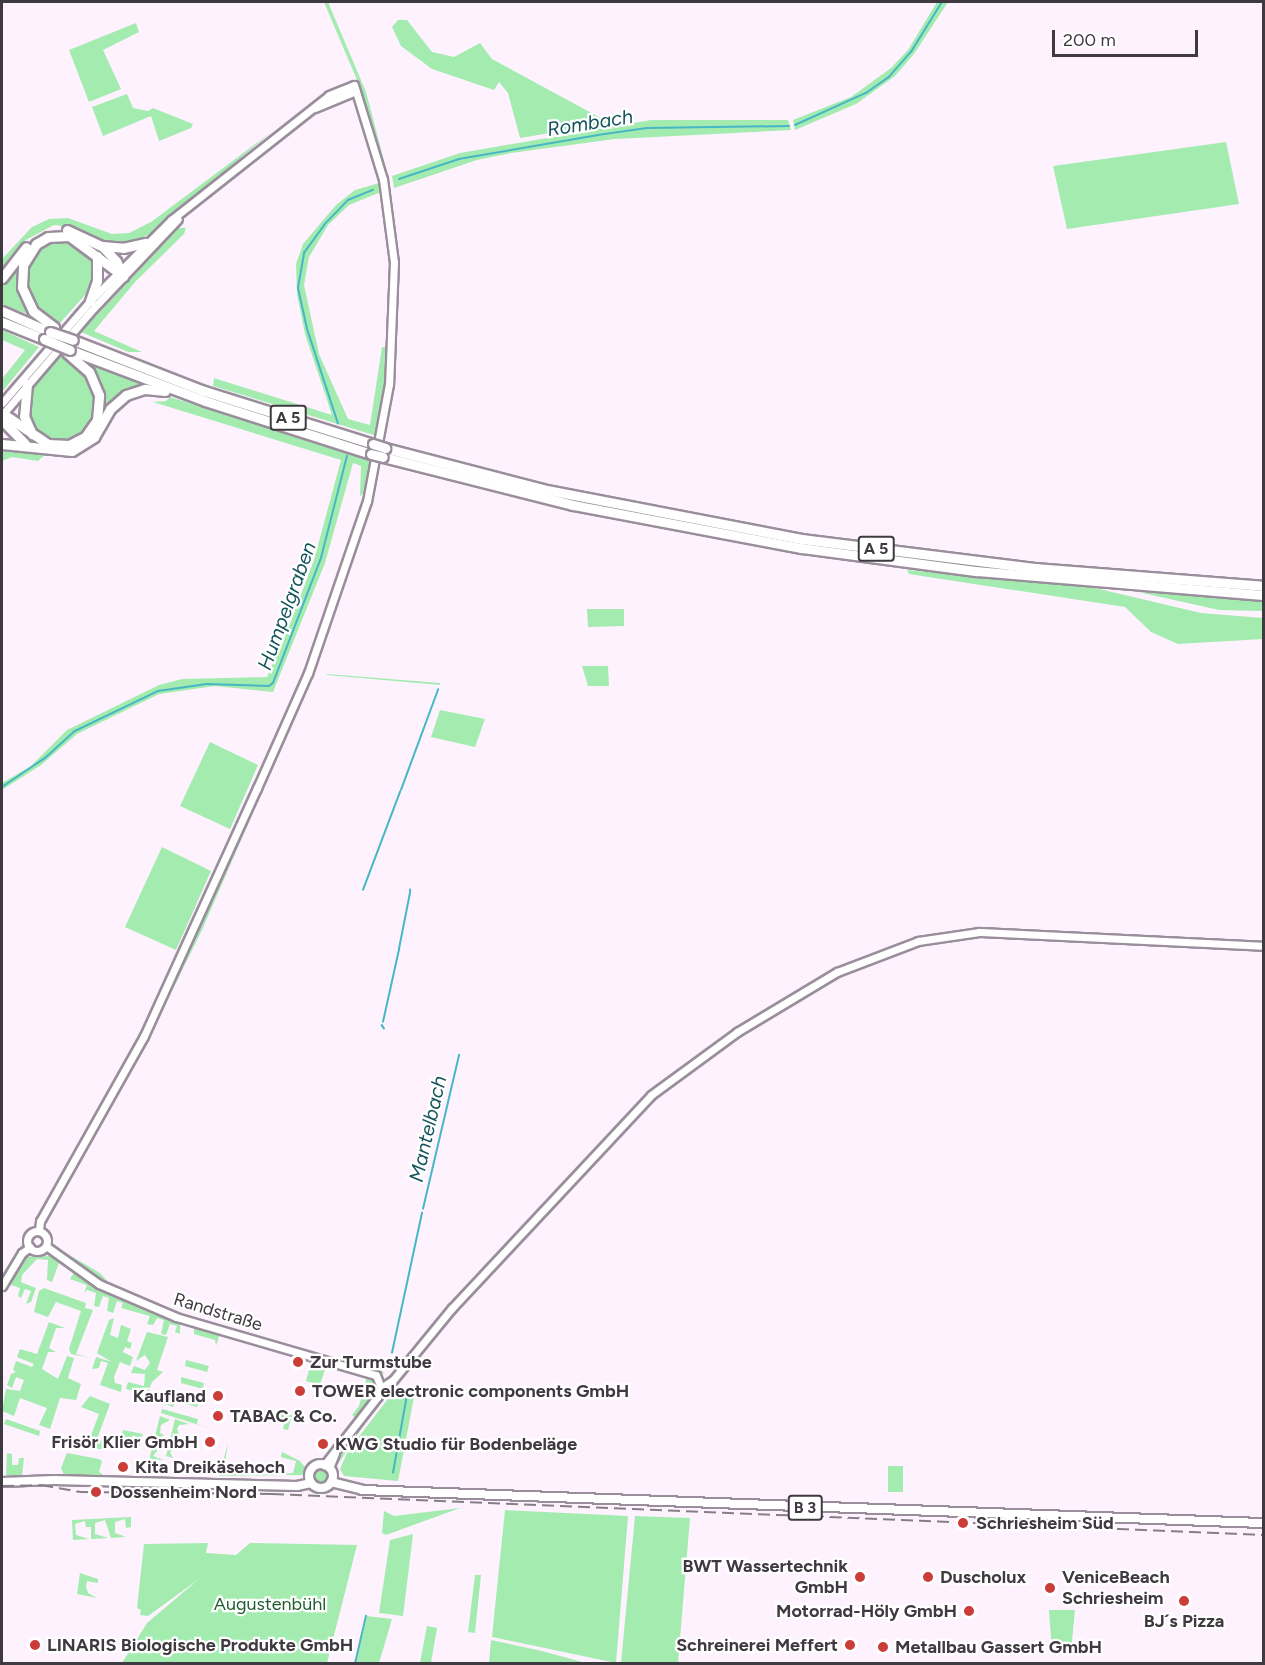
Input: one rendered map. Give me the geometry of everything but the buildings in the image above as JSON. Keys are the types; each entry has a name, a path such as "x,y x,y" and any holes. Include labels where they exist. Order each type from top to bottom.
{"highway":[{"path":"2,278 31,240 53,230 78,233 102,246 123,248 145,243"},
{"path":"71,346 59,345 33,311 22,287 23,265 28,252 48,237 58,235 81,241 120,273"},
{"path":"102,246 120,273"},
{"path":"90,301 98,276 97,256"},
{"path":"2,311 50,333 71,346 95,382 97,420 85,437 69,445 48,444 2,413"},
{"path":"2,322 50,333"},
{"name":"A 5","path":"71,346 205,401 372,449 542,489 802,539 1036,568 1263,586"},
{"name":"A 5","path":"71,346 372,449"},
{"path":"27,384 24,416 33,436"},
{"path":"2,444 25,444 63,452 79,449 94,437 117,402 135,391 158,389 205,401"},
{"path":"2,413 25,444"},
{"name":"A 5","path":"384,452 573,506 790,546 976,571 1263,595"}],"main road":[{"path":"311,1483 312,1468 326,1466 331,1482"},
{"name":"B 3","path":"2,1482 54,1480 297,1486 311,1483 321,1488 331,1482 362,1490 1263,1523"}],"street":[{"path":"2,413 145,243 312,109 355,88 383,179 394,262 389,384 367,501 308,673 257,788 144,1036 40,1221 39,1231"},
{"path":"2,413 90,301 187,208"},
{"path":"326,1466 381,1390 452,1308 651,1095 737,1032 837,972 918,941 979,932 1263,946"},
{"path":"30,1247 39,1250 46,1246 46,1236 39,1231"},
{"path":"30,1247 28,1238 39,1231"},
{"name":"Randstraße","path":"46,1246 99,1284 176,1317 372,1372 378,1378"},
{"path":"2,1286 22,1252 30,1247"},
{"path":"381,1390 378,1378 397,1374"}],"green space":[{"path":"324,2 328,2 366,92 387,172 357,80"},
{"path":"937,2 948,2 914,54 895,76 856,104 795,130 793,120 851,97 891,68 908,50"},
{"path":"398,20 407,20 432,52 454,57 480,43 492,59 610,123 520,138 508,93 499,82 494,90 432,69 401,46 392,27"},
{"path":"136,23 139,32 103,50 121,89 89,102 69,50"},
{"path":"127,94 133,108 148,111 153,108 193,124 191,128 159,141 151,116 103,136 92,107"},
{"path":"651,120 788,120 791,130 615,139 511,153 477,160 394,188 392,176 460,153"},
{"path":"270,133 150,234 132,242 113,244 77,228 54,225 26,240 2,274 2,259 32,227 49,219 68,218 112,234 129,233 151,222"},
{"path":"1226,142 1239,204 1067,229 1053,166"},
{"path":"379,183 381,192 349,205 328,225 309,257 304,285 319,354 348,419 370,425 382,347 390,348 377,436 213,386 214,378 332,415 305,334 297,294 296,264 303,244 336,205 355,190"},
{"path":"179,228 186,228 184,234 136,281 94,331 142,352 128,352 81,332"},
{"path":"67,231 83,237 116,262 106,263 85,241 46,236 20,275 40,319 2,304 2,282 24,252 46,234"},
{"path":"64,238 76,242 92,257 95,267 94,285 60,323 37,308 27,287 26,273 36,250"},
{"path":"2,330 39,347 2,392 2,379 25,350 2,340"},
{"path":"60,356 81,369 95,391 93,418 82,435 66,441 47,439 39,433 28,413 34,386"},
{"path":"79,358 149,385 123,392 93,435 78,446 60,450 22,438 7,419 38,441 56,448 75,445 94,429 101,409 100,389"},
{"path":"170,397 372,460 365,493 360,496 361,466 353,463 325,563 273,692 215,686 159,694 77,734 41,765 2,790 2,783 31,766 67,730 159,685 182,679 267,677 290,624 314,560 341,460 153,402 166,401"},
{"path":"2,447 33,450 46,454 38,461 12,457 2,461"},
{"path":"907,570 1095,588 1201,613 1263,618 1263,639 1178,644 1151,632 1125,607 909,574"},
{"path":"1138,592 1263,598 1263,611 1219,610"},
{"path":"587,609 624,609 624,626 588,627"},
{"path":"582,666 608,666 609,686 588,686"},
{"path":"327,675 440,683 440,685"},
{"path":"309,684 202,930 146,1044 45,1223 168,991"},
{"path":"440,710 485,719 475,747 431,737"},
{"path":"210,742 258,765 230,829 180,806"},
{"path":"162,847 211,871 176,950 125,927"},
{"path":"34,1225 25,1245 2,1280 2,1276"},
{"path":"54,1246 100,1273 110,1284 90,1274"},
{"path":"52,1256 60,1260 52,1282 47,1280 48,1260 37,1259 22,1275 21,1282 36,1288 31,1302 26,1304 31,1291 25,1289 21,1298 18,1296 20,1288 11,1285 13,1276 25,1257"},
{"path":"75,1271 108,1292 180,1321 180,1334 175,1332 177,1326 170,1324 166,1335 161,1334 164,1320 157,1318 153,1325 147,1324 150,1316 121,1308 123,1303 117,1301 113,1313 107,1311 109,1298 103,1296 99,1307 94,1306 96,1293 87,1290 84,1293 87,1285 70,1279"},
{"path":"44,1288 86,1303 85,1308 93,1310 76,1354 91,1358 71,1354 69,1349 81,1311 56,1302 48,1317 34,1312 39,1291"},
{"path":"114,1318 110,1335 118,1338 121,1325 131,1329 127,1341 132,1343 130,1349 125,1347 123,1352 133,1357 130,1366 120,1362 114,1377 115,1383 122,1385 121,1392 100,1385 108,1363 101,1361 99,1368 92,1369 96,1357 112,1362 97,1353 109,1320"},
{"path":"195,1320 209,1322 299,1348 298,1349"},
{"path":"49,1322 65,1328 56,1328 49,1348 56,1352 48,1352 42,1369 58,1379 67,1356 74,1358 68,1378 81,1384 76,1400 60,1398 50,1429 39,1425 47,1408 20,1398 14,1416 2,1411 6,1389 20,1391 24,1380 16,1377 12,1388 7,1385 11,1374 16,1372 13,1370 16,1361 32,1367 34,1364 17,1357 20,1349 37,1354"},
{"path":"194,1326 220,1333 216,1346 215,1340 194,1334"},
{"path":"147,1332 168,1337 157,1370 163,1372 152,1382 145,1400 137,1398 138,1392 126,1389 128,1382 144,1386 145,1374 131,1373 134,1366 145,1370 150,1363 145,1355 136,1361"},
{"path":"300,1350 382,1371 385,1374"},
{"path":"312,1359 327,1363 320,1385 306,1381"},
{"path":"186,1360 209,1366 207,1372 185,1366"},
{"path":"367,1376 374,1380 376,1392 356,1418 352,1415 359,1406"},
{"path":"181,1377 204,1383 203,1389 181,1383"},
{"path":"391,1384 338,1464 333,1462 385,1390"},
{"path":"403,1391 415,1392 398,1481 344,1476 340,1469 348,1451 387,1400"},
{"path":"175,1393 200,1399 197,1407 175,1401 173,1407 165,1404 167,1399 173,1400"},
{"path":"90,1396 110,1404 97,1439 111,1444 110,1449 86,1449 99,1414 81,1407"},
{"path":"162,1409 198,1419 197,1424 215,1430 161,1413"},
{"path":"278,1411 292,1415 288,1430 283,1429 285,1420 277,1418 275,1425 271,1421 273,1413"},
{"path":"160,1416 170,1420 161,1425 160,1433 164,1435 157,1440 160,1447 153,1456 163,1460 149,1460"},
{"path":"6,1419 40,1431 39,1436 4,1424"},
{"path":"175,1419 189,1424 179,1425 177,1429 180,1436 174,1440 177,1447 170,1452 173,1458 166,1456"},
{"path":"123,1430 143,1434 138,1450 133,1448 138,1438 133,1435 128,1448 121,1445"},
{"path":"228,1443 224,1469 252,1475 293,1473 296,1461 281,1457 282,1452 300,1461 305,1467 303,1475 219,1476"},
{"path":"7,1453 12,1454 12,1465 18,1465 19,1458 24,1458 22,1476 6,1475"},
{"path":"67,1453 99,1459 102,1461 99,1472 106,1477 64,1475 61,1468"},
{"path":"888,1466 903,1466 903,1492 888,1492"},
{"path":"321,1467 328,1470 331,1477 328,1484 321,1487 314,1484 311,1477 314,1470"},
{"path":"460,1508 386,1535 382,1533 384,1511 394,1516"},
{"path":"505,1510 628,1516 616,1663 492,1637"},
{"path":"635,1516 690,1518 678,1663 621,1663"},
{"path":"131,1517 131,1527 126,1528 125,1519 115,1522 115,1533 126,1537 111,1538 105,1520 95,1523 95,1534 108,1538 91,1539 91,1527 86,1527 85,1521 75,1524 76,1535 89,1539 73,1540 72,1520"},
{"path":"413,1534 403,1616 379,1613 390,1540"},
{"name":"Augustenbühl","path":"208,1543 206,1553 236,1555 250,1543 357,1545 327,1663 122,1663 147,1623 199,1579 148,1616 140,1615 141,1610 137,1608 144,1544"},
{"path":"80,1573 98,1579 98,1583 87,1581 86,1586 88,1593 97,1598 77,1594"},
{"path":"475,1575 481,1575 475,1633 468,1632"},
{"path":"1049,1610 1075,1610 1071,1651 1062,1650 1051,1639"},
{"path":"367,1616 392,1619 379,1663 356,1663"},
{"path":"427,1626 437,1628 431,1663 420,1663"},
{"path":"491,1640 542,1651 586,1663 489,1663"}],"waterway":[{"name":"Rombach","path":"795,125 866,93 889,77 911,52 942,2"},
{"name":"Rombach","path":"399,179 459,159 647,128 789,126"},
{"name":"Rombach","path":"338,424 307,329 298,288 304,253 324,225 348,200 373,190"},
{"name":"Humpelgraben","path":"2,787 45,758 75,731 158,691 207,684 269,686 273,683 321,558 347,456"},
{"name":"Mantelbach","path":"401,790 438,690"},
{"name":"Mantelbach","path":"363,890 400,792"},
{"name":"Mantelbach","path":"399,949 410,893"},
{"name":"Mantelbach","path":"383,1022 399,950"},
{"name":"Mantelbach","path":"423,1209 459,1055"},
{"name":"Mantelbach","path":"392,1353 422,1213"},
{"name":"Mantelbach","path":"393,1473 407,1395"},
{"name":"Mantelbach","path":"355,1664 366,1616"}],"railway":[{"path":"2,1486 41,1485 80,1492 272,1494 1264,1535"}],"place":[{"name":"Zur Turmstube","path":"298,1362"},
{"name":"TOWER electronic components GmbH","path":"300,1391"},
{"name":"Kaufland","path":"218,1396"},
{"name":"TABAC & Co.","path":"218,1416"},
{"name":"Frisör Klier GmbH","path":"210,1442"},
{"name":"KWG Studio für Bodenbeläge","path":"323,1444"},
{"name":"Kita Dreikäsehoch","path":"123,1467"},
{"name":"Dossenheim Nord","path":"96,1492"},
{"name":"Schriesheim Süd","path":"963,1523"},
{"name":"BWT Wassertechnik GmbH","path":"860,1577"},
{"name":"Duscholux","path":"928,1577"},
{"name":"VeniceBeach Schriesheim","path":"1050,1588"},
{"name":"BJ´s Pizza","path":"1184,1601"},
{"name":"Motorrad-Höly GmbH","path":"969,1611"},
{"name":"LINARIS Biologische Produkte GmbH","path":"35,1645"},
{"name":"Schreinerei Meffert","path":"850,1645"},
{"name":"Metallbau Gassert GmbH","path":"883,1647"}]}
